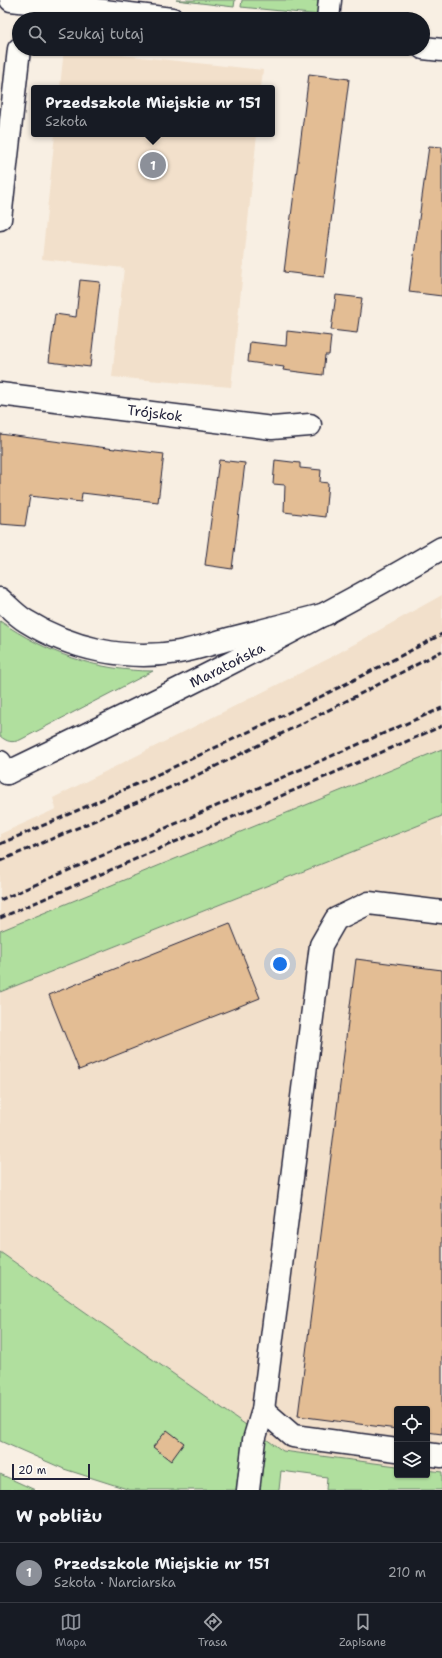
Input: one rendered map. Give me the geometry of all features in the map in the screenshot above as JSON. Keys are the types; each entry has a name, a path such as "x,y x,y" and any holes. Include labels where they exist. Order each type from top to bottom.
{"street":[{"path":"329,12 330,0"},
{"path":"20,5 125,7 145,12"},
{"path":"430,49 442,50"},
{"path":"0,219 18,56"},
{"name":"Trójskok","path":"0,394 272,428 310,425"},
{"name":"Maratońska","path":"3,768 164,697 326,614 442,548"},
{"path":"0,599 24,620 54,637 87,648 118,654 144,655 180,652 326,614"},
{"path":"248,1490 254,1440 263,1410 321,946 336,919 369,903 442,912"},
{"path":"263,1410 292,1436 394,1450"},
{"path":"430,1454 442,1456"}],"shaded area":[{"path":"63,56 130,56 263,70 261,85 60,85"},
{"path":"55,137 257,137 231,387 112,377 124,268 42,259"},
{"path":"442,595 442,749 0,931 0,834 56,809 53,798 326,660"},
{"path":"442,816 442,1471 430,1470 430,1406 394,1406 394,1466 283,1451 0,1252 0,992"}],"green space":[{"path":"176,0 235,0 234,7"},
{"path":"242,0 322,0 321,12 291,12 241,7"},
{"path":"0,621 35,642 73,658 112,668 153,671 20,740 12,742 7,741 0,736"},
{"path":"442,749 442,816 0,992 0,931"},
{"path":"0,1252 283,1451 394,1466 394,1478 430,1478 430,1470 442,1472 442,1490 326,1490 327,1477 281,1471 279,1490 130,1490 64,1469 0,1441"},
{"path":"0,1474 35,1490 0,1490"}],"building":[{"path":"309,74 349,79 324,277 284,272"},
{"path":"429,146 442,147 442,296 409,292"},
{"path":"80,280 100,282 90,367 49,362 55,314 76,317"},
{"path":"336,295 362,298 357,333 331,330"},
{"path":"287,331 331,336 329,355 325,355 323,375 283,370 284,367 248,362 250,342 286,346"},
{"path":"0,434 164,454 158,502 82,493 81,502 30,496 25,526 0,524"},
{"path":"219,460 245,463 232,569 205,565"},
{"path":"275,460 300,463 300,468 321,470 320,482 328,483 325,517 284,512 285,485 273,484"},
{"path":"230,923 260,998 79,1070 49,995"},
{"path":"356,959 442,970 442,1434 430,1432 430,1406 394,1406 394,1429 298,1416"},
{"path":"167,1430 184,1443 171,1461 153,1447"}],"railway":[{"path":"0,844 168,770 223,744 388,663 442,634"},
{"path":"0,861 189,779 329,710 442,651"},
{"path":"0,900 442,708"},
{"path":"0,918 442,726"}],"place":[{"name":"Przedszkole Miejskie nr 151","path":"153,165"}]}
